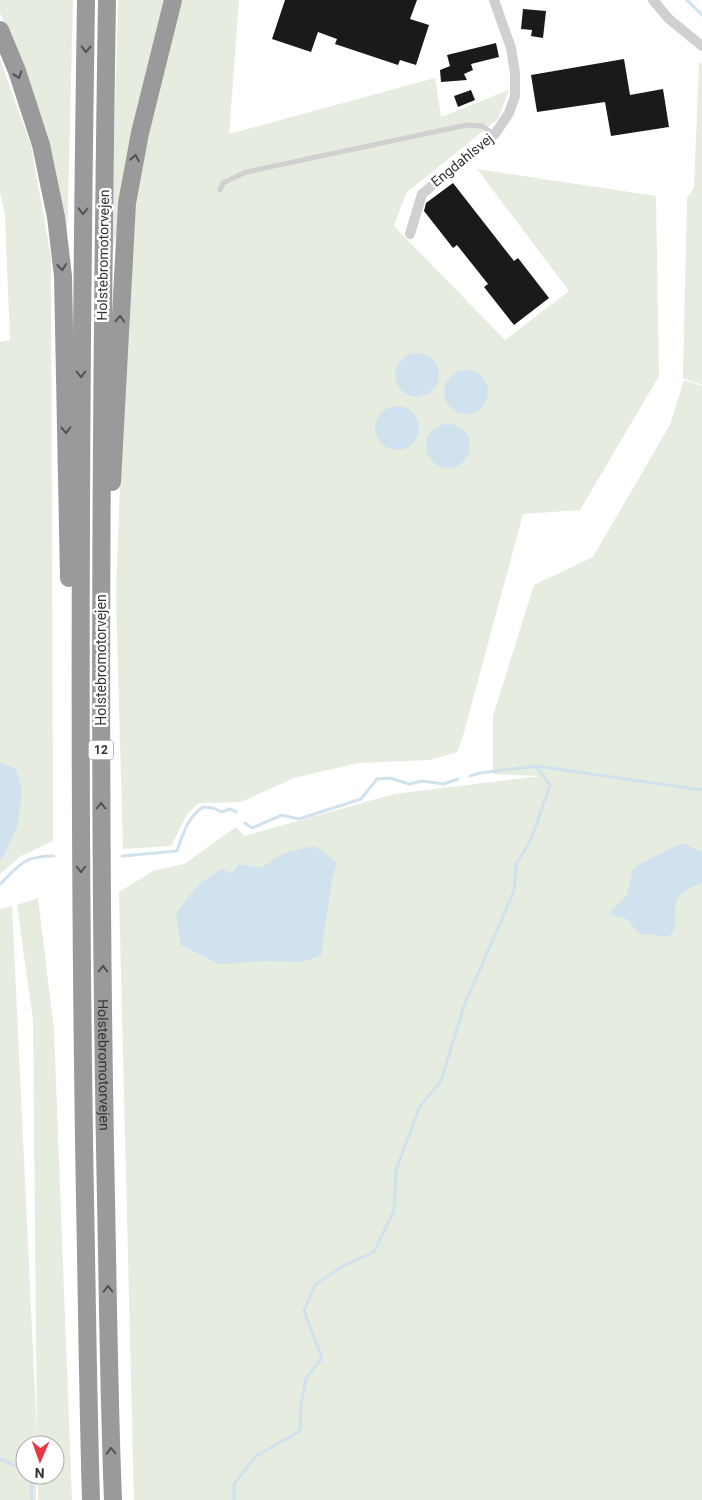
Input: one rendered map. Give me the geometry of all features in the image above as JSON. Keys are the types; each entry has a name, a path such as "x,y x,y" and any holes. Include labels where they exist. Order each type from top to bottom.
{"highway":[{"name":"Holstebromotorvejen","path":"86,0 82,285 80,823 82,1050 92,1500"},
{"name":"Holstebromotorvejen","path":"107,0 100,629 104,1065 112,1500"},
{"path":"100,629 107,586 127,202 140,133 172,0"},
{"path":"0,30 17,71 41,145 56,218 63,276 72,731 80,823"}],"street":[{"name":"Engdahlsvej","path":"410,234 422,194 494,135 509,113 515,96 515,73 511,48 494,0"},
{"path":"653,0 669,20 702,46"}],"lane":[{"path":"220,190 223,183 246,172 467,125 482,126 494,135"}],"shaded area":[{"path":"0,0 73,0 67,240 23,64 0,13"},
{"path":"118,0 165,0 131,148 111,262"},
{"path":"182,0 239,0 229,134 435,78 441,117 509,90 498,119 406,193 394,226 505,340 569,291 477,169 656,196 659,376 580,510 523,514 463,736 457,752 430,760 358,763 294,778 241,802 199,803 187,814 171,846 123,849 116,595 124,374 136,200 154,108"},
{"path":"0,59 31,146 51,257 53,841 21,856 0,874 0,342 10,340 5,215 0,192"},
{"path":"699,62 702,64 702,385 683,378 687,198 694,188"},
{"path":"684,380 702,386 702,1500 134,1500 119,892 153,871 184,864 236,827 244,836 394,794 541,776 493,774 493,716 534,585 593,557 670,425"},
{"path":"38,898 54,1030 72,1500 38,1500 38,1485 65,1485 65,1435 37,1435 33,1020 17,905"},
{"path":"12,906 37,1435 15,1435 15,1485 37,1485 36,1500 0,1500 0,909"}],"water":[{"path":"421,353 433,359 438,366 438,384 433,391 426,396 413,397 405,394 398,387 395,371 398,363 405,356"},
{"path":"470,370 482,376 487,383 487,401 482,408 475,413 462,414 454,411 447,404 444,388 447,380 454,373"},
{"path":"401,406 413,412 418,419 418,437 413,444 406,449 393,450 381,444 376,437 375,424 381,412 388,407"},
{"path":"452,424 464,430 469,437 469,455 464,462 457,467 444,468 436,465 429,458 426,442 429,434 436,427"},
{"path":"0,762 16,769 22,791 18,824 4,856 0,860"},
{"path":"679,844 684,844 702,852 702,883 681,894 677,900 675,927 670,936 641,934 626,919 609,914 627,895 632,871 638,865"},
{"path":"316,846 337,863 332,880 321,955 303,962 265,961 219,964 181,945 176,913 198,885 221,869 232,873 239,864 261,868 275,858 287,853"}],"building":[{"path":"285,0 417,0 410,19 429,25 416,65 400,60 398,65 335,44 337,39 318,32 311,52 272,39"},
{"path":"523,9 546,11 543,38 531,36 532,30 521,29"},
{"path":"496,43 499,57 471,64 473,70 464,74 467,80 441,82 440,70 450,66 447,55"},
{"path":"624,59 630,95 663,89 669,127 611,136 605,102 537,112 531,75"},
{"path":"471,90 475,100 458,107 454,96"},
{"path":"453,183 514,261 518,258 549,298 514,325 484,287 488,284 457,245 453,248 424,211 426,203"}],"waterway":[{"path":"687,0 702,15"},
{"path":"470,776 536,766 702,790"},
{"path":"234,1500 234,1484 256,1456 300,1431 301,1404 306,1379 322,1358 304,1311 315,1285 341,1267 374,1252 394,1211 396,1170 420,1106 441,1081 464,1006 514,891 516,864 531,840 550,785 536,766"},
{"path":"245,823 252,828 282,815 299,819 361,799 377,779 390,778 409,784 422,781 444,784 458,779"},
{"path":"122,856 177,851 189,821 203,807 213,808 222,812 230,809 236,812"},
{"path":"0,884 24,862 44,856 54,856"},
{"path":"0,1459 15,1466"},
{"path":"31,1485 32,1500"}]}
